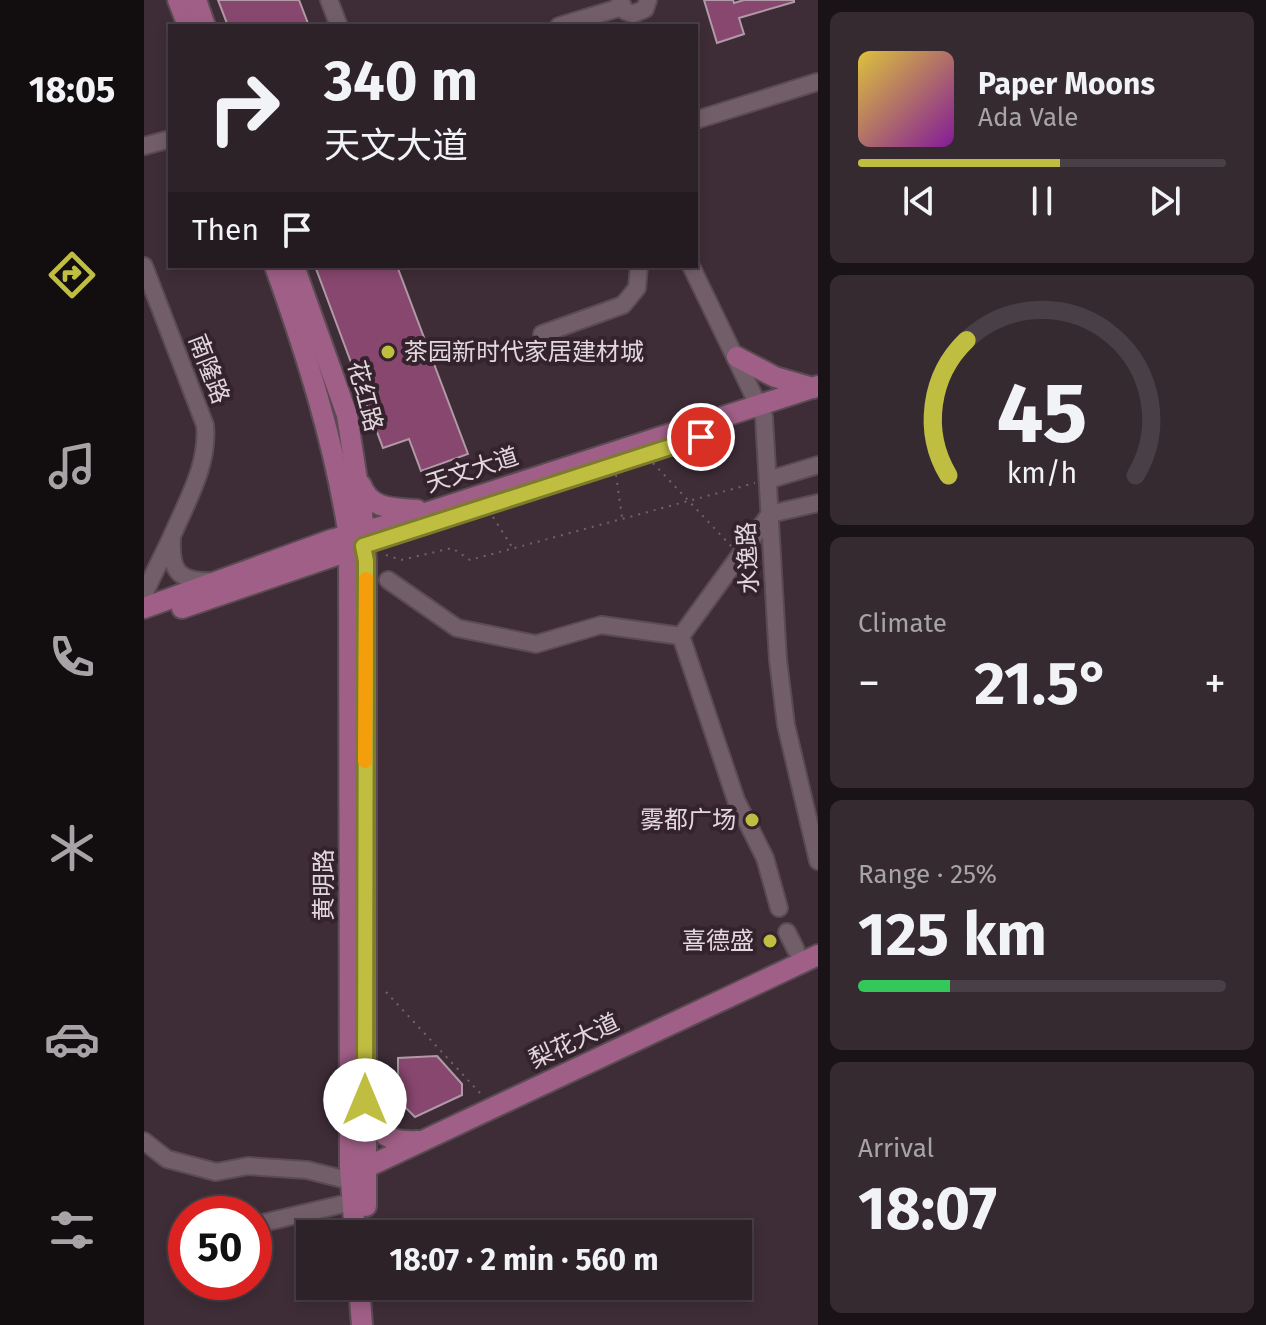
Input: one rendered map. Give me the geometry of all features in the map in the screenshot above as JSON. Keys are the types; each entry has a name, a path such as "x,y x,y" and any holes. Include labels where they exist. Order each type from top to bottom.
{"main road":[{"path":"178,0 187,24"},
{"path":"196,0 204,24"},
{"name":"花红路","path":"276,268 325,378 347,415 357,476 356,541"},
{"name":"花红路","path":"295,268 325,378 337,468 356,541"},
{"path":"737,357 775,377 816,391"},
{"name":"天文大道","path":"144,608 218,580 356,541 816,391"},
{"name":"天文大道","path":"144,621 308,566 356,541 429,511 762,411"},
{"path":"357,476 365,496 384,508 429,511"},
{"name":"黄明路","path":"356,541 349,597 358,1175 366,1220"},
{"name":"黄明路","path":"354,1220 352,1202 358,1175 365,1100 366,561 356,541"},
{"path":"308,566 331,575 349,597"},
{"name":"梨花大道","path":"358,1175 422,1141 818,955"},
{"name":"梨花大道","path":"358,1175 818,968"},
{"path":"365,1100 374,1125 384,1136 399,1143 422,1141"},
{"path":"360,1300 362,1325"},
{"path":"373,1300 374,1325"}],"street":[{"path":"329,0 338,24"},
{"path":"565,24 621,4 629,13 646,13"},
{"path":"698,119 817,82"},
{"path":"144,146 168,140"},
{"name":"南隆路","path":"144,266 205,425 204,457 144,594"},
{"path":"542,334 623,305 637,288 639,268"},
{"name":"水逸路","path":"692,268 762,411 778,660 786,725 818,861"},
{"path":"768,480 818,465"},
{"path":"681,636 770,514 818,503"},
{"path":"172,536 171,555 178,572 195,582 218,580"},
{"path":"388,580 457,628 536,644 601,625 681,636"},
{"path":"681,636 736,800 765,858 779,908"},
{"path":"787,932 796,950"},
{"path":"144,1141 167,1159 216,1172 248,1166 358,1175"},
{"path":"272,1221 352,1202"}],"path":[{"path":"653,463 740,556"},
{"path":"616,475 622,518"},
{"path":"386,555 401,560 452,548 470,560 768,480"},
{"path":"493,517 513,548"},
{"path":"386,992 480,1093"}],"building":[{"path":"218,0 299,0 308,24 227,24"},
{"path":"704,0 794,2 739,18 744,34 717,43"},
{"name":"茶园新时代家居建材城","path":"316,268 398,268 468,454 421,471 409,439 383,448"},
{"path":"437,1056 462,1084 462,1095 415,1117 398,1100 398,1058"}],"slow traffic":[{"path":"365,761 366,579"}],"place":[{"name":"茶园新时代家居建材城","path":"388,352"},
{"name":"雾都广场","path":"752,820"},
{"name":"喜德盛","path":"770,941"}],"route":[{"path":"365,1100 366,561 363,546 701,437"}]}
